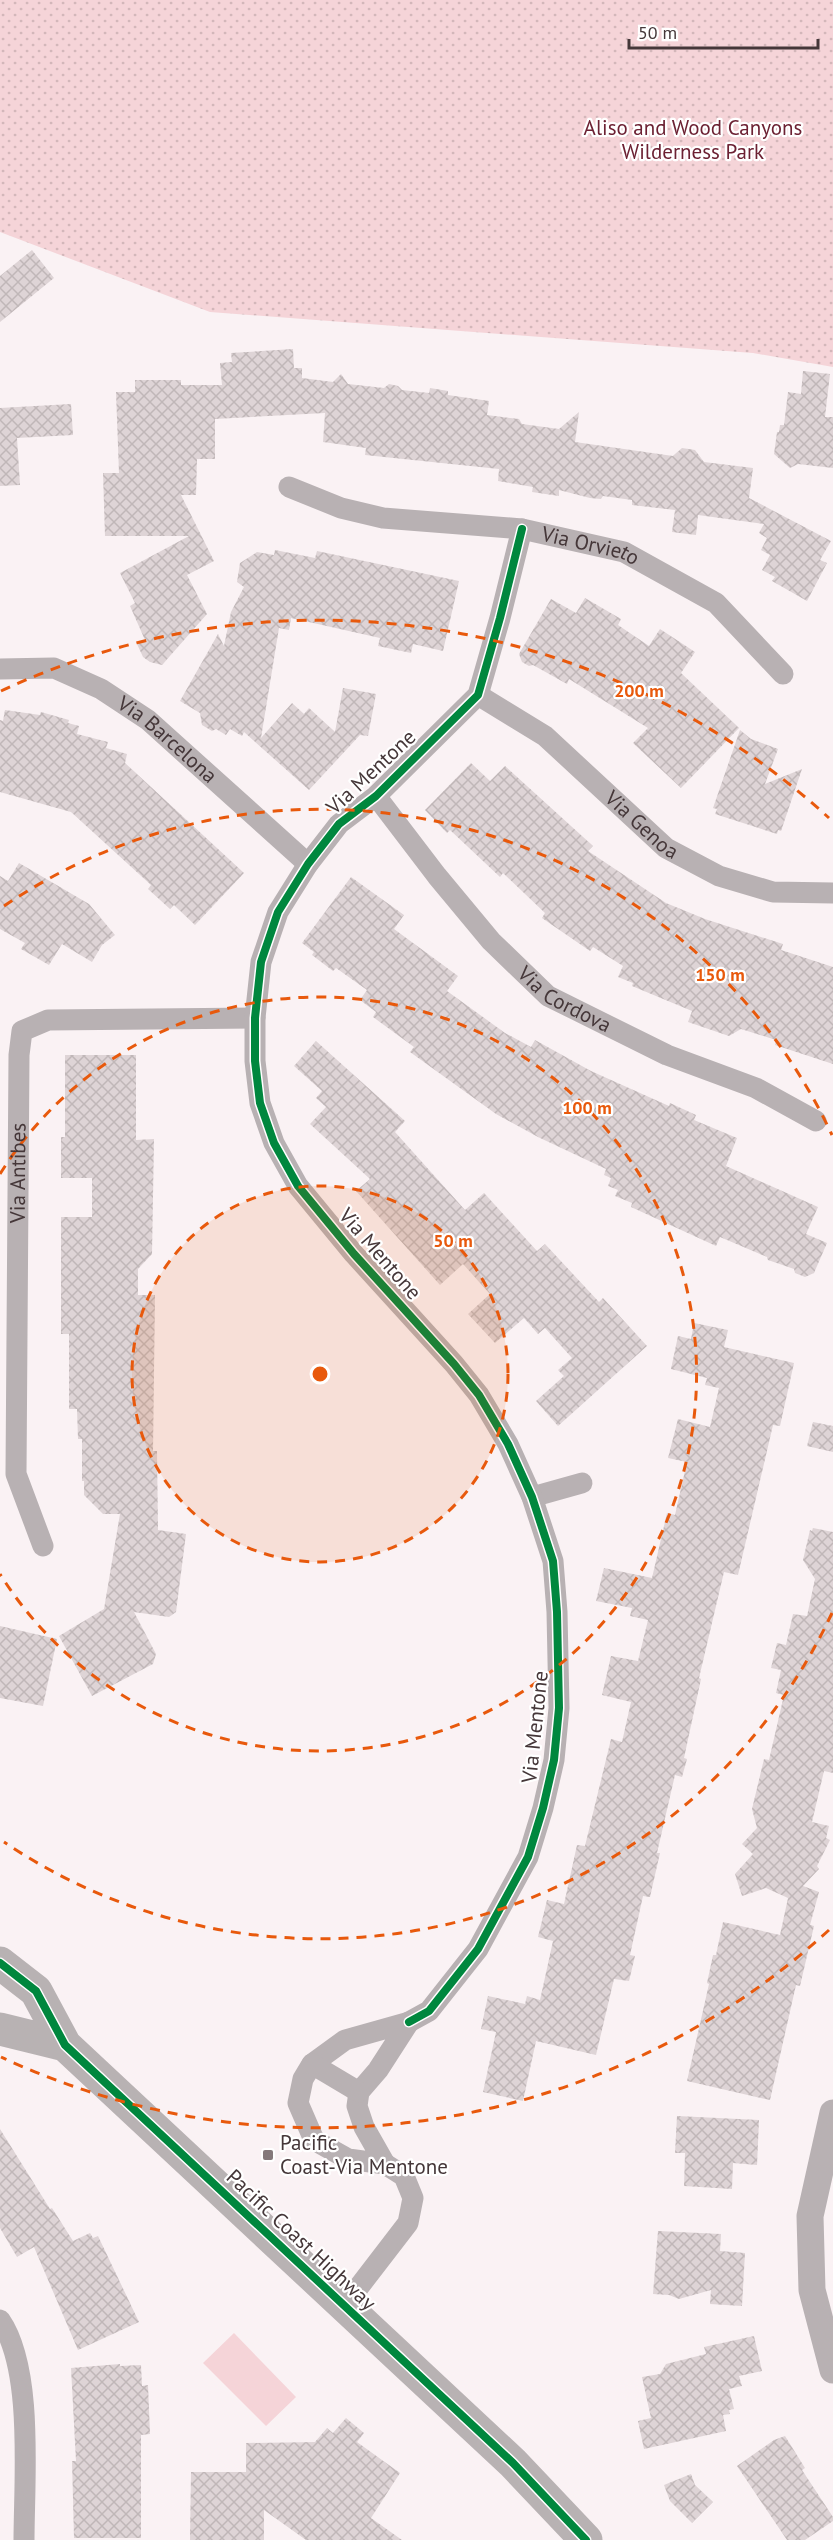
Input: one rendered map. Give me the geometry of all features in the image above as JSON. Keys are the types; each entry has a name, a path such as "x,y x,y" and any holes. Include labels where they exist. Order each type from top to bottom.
{"highway":[{"name":"Pacific Coast Highway","path":"0,1963 36,1991 65,2045 513,2463 586,2540"},
{"name":"Pacific Coast Highway","path":"0,2029 65,2045"}],"street":[{"name":"Via Orvieto","path":"290,487 341,508 383,518 522,530 624,552 716,603 783,674"},
{"name":"Via Mentone","path":"312,2064 345,2040 409,2022 429,2011 478,1949 528,1857 543,1808 555,1750 559,1708 559,1660 552,1561 532,1497 508,1444 479,1395 454,1364 354,1254 298,1186 274,1143 260,1103 255,1061 255,1018 261,962 278,912 308,864 339,824 376,796 478,695 522,530"},
{"name":"Via Barcelona","path":"0,669 54,668 101,689 148,720 308,864"},
{"name":"Via Genoa","path":"478,695 545,736 666,848 719,876 773,891 833,893"},
{"name":"Via Cordova","path":"376,796 436,876 490,941 548,996 667,1055 756,1088 816,1121"},
{"name":"Via Antibes","path":"43,1546 16,1474 19,1055 22,1031 48,1020 255,1018"},
{"path":"532,1497 582,1483"},
{"name":"Via Mentone","path":"359,2092 378,2070 409,2022"},
{"path":"345,2305 408,2223 413,2198 404,2176 385,2164 348,2159 314,2140 298,2103 303,2079 312,2064 359,2092 357,2106 364,2127 385,2164"},
{"path":"832,2362 812,2290 810,2216 833,2113"},
{"path":"0,2320 7,2330 22,2384 25,2435 24,2540"}],"green space":[{"name":"Aliso and Wood Canyons Wilderness Park","path":"0,0 833,0 833,367 753,353 210,312 0,232"},
{"path":"234,2333 296,2397 266,2426 203,2363"}],"building":[{"path":"32,250 54,278 0,322 0,276"},
{"path":"293,349 294,368 302,368 302,378 333,382 341,374 348,384 384,388 389,384 398,386 402,390 429,393 430,388 448,391 448,395 489,401 487,415 519,419 522,424 559,429 579,412 575,442 673,456 682,448 695,450 704,462 753,468 749,498 831,541 820,560 827,563 807,601 772,581 775,577 762,570 770,555 761,550 767,538 759,533 764,524 698,515 696,535 672,532 675,510 632,505 632,500 603,496 601,499 590,498 559,490 559,496 532,492 533,487 498,481 499,469 365,455 366,448 323,442 325,413 215,419 215,459 197,459 196,495 181,495 214,561 187,575 207,614 162,665 150,662 143,657 137,644 145,640 130,606 135,603 120,573 189,536 105,536 103,473 119,473 116,392 135,392 135,380 181,380 181,385 222,385 220,363 232,362 231,353"},
{"path":"803,371 830,374 825,417 833,417 833,468 798,464 790,468 774,454 777,432 779,432 780,425 784,425 788,392 801,394"},
{"path":"71,404 73,435 17,438 20,485 0,486 0,408"},
{"path":"275,550 315,558 317,551 459,581 443,651 413,644 411,653 378,646 380,638 291,618 289,630 279,628 261,738 292,703 304,714 309,708 335,732 343,688 376,694 368,736 360,735 309,790 244,732 242,736 230,729 226,735 216,729 212,731 202,725 200,713 180,701 218,634 224,646 231,612 244,587 237,582 240,563 257,552 274,555"},
{"path":"585,598 621,619 618,625 649,646 660,629 695,652 681,673 739,728 681,788 633,743 648,728 569,679 567,684 533,665 529,666 522,662 519,654 551,599 576,613"},
{"path":"5,710 40,715 41,712 69,720 68,723 79,726 77,734 108,742 106,748 127,754 125,763 244,873 195,925 174,905 170,909 148,889 151,885 71,812 0,792 0,720 3,721"},
{"path":"740,730 751,739 778,749 765,784 802,769 781,831 778,830 777,834 715,814 717,809 713,808"},
{"path":"471,763 490,781 505,766 593,846 588,851 666,903 705,919 783,944 781,950 833,967 833,1064 775,1045 776,1040 741,1029 729,1036 688,1022 692,1011 632,986 633,983 618,977 623,966 593,947 590,951 542,918 545,913 503,873 500,877 450,830 447,833 425,810"},
{"path":"19,863 89,904 115,935 102,945 92,962 62,944 49,965 21,949 25,943 0,929 0,876 8,881"},
{"path":"351,877 404,915 394,929 458,976 447,991 505,1033 531,1047 535,1040 591,1071 669,1106 670,1103 696,1115 694,1120 737,1138 726,1166 818,1207 806,1234 827,1243 814,1273 805,1277 795,1273 794,1269 768,1260 767,1257 720,1237 716,1246 631,1207 632,1203 615,1196 618,1190 608,1186 611,1178 604,1175 606,1169 496,1114 410,1052 414,1047 373,1017 376,1012 360,1000 367,990 336,968 333,971 312,955 314,952 302,943"},
{"path":"316,1041 405,1121 395,1132 465,1210 484,1193 537,1251 545,1244 599,1302 603,1298 647,1346 558,1426 536,1401 564,1376 558,1370 572,1358 545,1328 538,1334 524,1318 495,1343 468,1314 490,1294 463,1264 440,1285 356,1191 370,1179 310,1124 326,1107 316,1098 322,1091 294,1066"},
{"path":"65,1055 136,1055 136,1140 154,1139 152,1254 138,1269 138,1295 155,1295 153,1451 157,1451 158,1530 186,1534 176,1612 169,1617 134,1612 156,1654 153,1664 92,1696 59,1636 104,1609 120,1514 103,1514 84,1495 82,1439 78,1439 77,1409 69,1409 69,1334 61,1334 61,1217 92,1217 92,1178 61,1178 61,1137 65,1137"},
{"path":"694,1323 728,1330 724,1347 794,1363 780,1426 773,1425 738,1575 724,1572 699,1678 701,1679 684,1758 687,1759 682,1777 675,1775 657,1853 660,1853 650,1897 643,1896 630,1955 635,1956 629,1981 614,1979 596,2055 536,2041 523,2101 483,2092 496,2032 481,2029 488,1996 525,2004 527,1996 540,2000 553,1941 538,1937 547,1900 564,1904 577,1845 585,1846 611,1739 622,1742 631,1702 602,1695 611,1656 638,1661 648,1620 630,1616 632,1608 596,1601 604,1568 652,1578 667,1513 675,1515 687,1462 668,1458 678,1419 710,1427 719,1388 705,1385 707,1378 671,1369 678,1336 691,1339"},
{"path":"813,1422 833,1426 833,1452 807,1446"},
{"path":"813,1528 833,1532 833,1773 824,1771 812,1822 829,1826 826,1838 830,1840 817,1866 819,1869 803,1886 819,1892 810,1925 814,1926 800,1986 796,1985 770,2100 687,2081 709,1984 707,1983 713,1955 716,1955 723,1922 780,1935 788,1898 766,1888 742,1896 735,1874 753,1854 742,1844 757,1828 752,1809 764,1759 769,1760 784,1695 776,1693 781,1670 771,1668 777,1643 786,1645 793,1614 807,1616 815,1579 803,1560 810,1530 812,1531"},
{"path":"0,1626 57,1639 43,1706 0,1698"},
{"path":"677,2116 759,2120 757,2165 733,2163 732,2189 684,2186 685,2153 675,2153"},
{"path":"0,2129 73,2241 90,2233 93,2238 98,2236 139,2322 78,2350 34,2247 17,2257 0,2228"},
{"path":"658,2231 721,2234 720,2251 745,2253 742,2306 710,2304 711,2290 679,2299 669,2295 653,2294"},
{"path":"754,2336 762,2371 739,2376 742,2386 729,2389 734,2409 729,2410 730,2414 723,2415 726,2431 644,2449 638,2421 651,2418 642,2377 660,2374 666,2364 706,2354 704,2347"},
{"path":"120,2364 120,2366 141,2365 142,2386 148,2385 150,2434 141,2435 141,2538 74,2538 72,2461 76,2461 71,2368"},
{"path":"346,2418 364,2433 357,2442 400,2473 371,2518 402,2540 306,2540 264,2510 264,2540 190,2540 191,2472 246,2472 246,2443 315,2442 327,2428 333,2433"},
{"path":"785,2436 805,2468 802,2470 833,2517 833,2521 805,2540 787,2540 737,2466 774,2440"},
{"path":"691,2474 695,2485 713,2502 692,2523 670,2501 664,2485"}],"cycle path":[{"path":"409,2022 429,2011 478,1949 528,1857 543,1808 554,1760 559,1708 557,1612 553,1561 532,1497 508,1444 479,1395 454,1364 354,1254 298,1186 274,1143 260,1103 255,1061 255,1018 261,962 278,912 308,864 339,824 376,796 478,695 522,529"},
{"path":"0,1963 36,1991 65,2045 513,2463 586,2540"}],"place":[{"name":"Pacific Coast-Via Mentone","path":"268,2155"}]}
